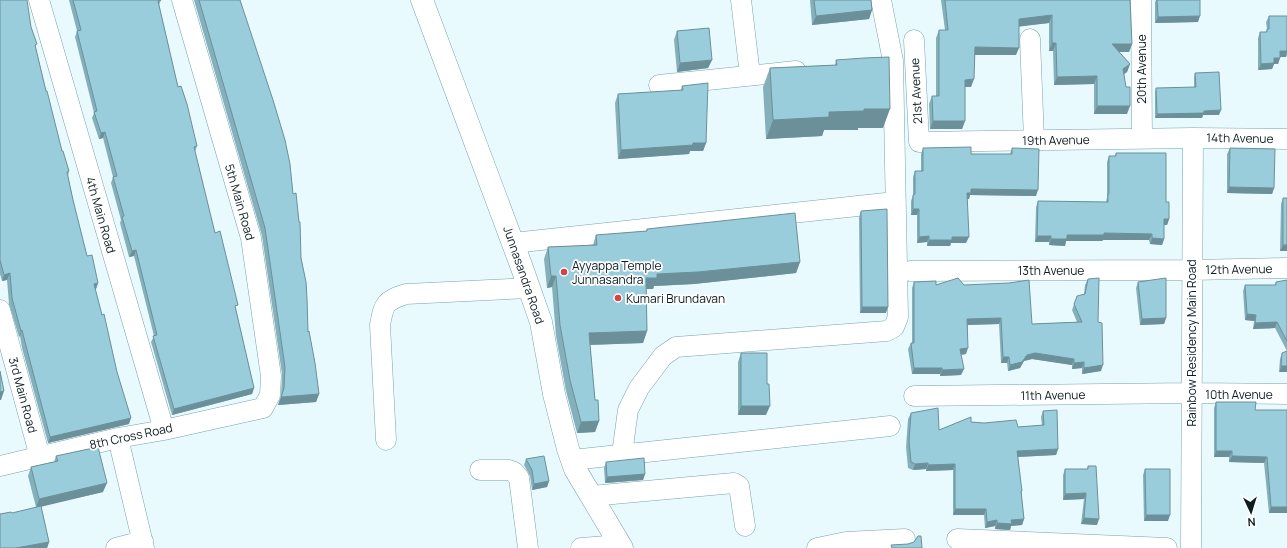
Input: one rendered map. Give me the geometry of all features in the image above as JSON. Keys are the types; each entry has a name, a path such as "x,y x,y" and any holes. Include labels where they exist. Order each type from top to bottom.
{"street":[{"name":"4th Main Road","path":"39,0 164,430"},
{"name":"5th Main Road","path":"182,0 251,238 271,376 270,395 263,408"},
{"name":"Junnasandra Road","path":"422,0 541,322 554,394 575,469 621,547"},
{"path":"741,0 750,75"},
{"path":"622,454 628,410 639,388 663,356 676,348 887,331 894,327 898,317 895,202 881,0"},
{"name":"20th Avenue","path":"1141,0 1142,138"},
{"path":"1030,39 1034,140"},
{"name":"21st Avenue","path":"914,40 919,142"},
{"path":"659,85 814,69"},
{"name":"19th Avenue","path":"919,142 1193,138"},
{"name":"14th Avenue","path":"1193,138 1287,139"},
{"name":"Rainbow Residency Main Road","path":"1191,548 1193,138"},
{"path":"513,243 895,202"},
{"name":"12th Avenue","path":"1192,270 1287,268"},
{"name":"13th Avenue","path":"910,271 1192,270"},
{"path":"386,440 380,325 383,309 390,299 406,294 529,288"},
{"name":"3rd Main Road","path":"0,310 40,457"},
{"name":"10th Avenue","path":"1191,394 1287,394"},
{"name":"11th Avenue","path":"914,396 1191,394"},
{"name":"8th Cross Road","path":"0,466 118,438 164,430 263,408"},
{"path":"572,460 890,426"},
{"path":"116,548 144,545 118,438"},
{"path":"480,470 509,470 514,472 520,478 528,548"},
{"path":"591,496 734,482 739,486 745,526"},
{"path":"816,548 905,539"},
{"path":"957,539 1167,548"},
{"path":"581,548 621,547"}],"building":[{"path":"0,0 27,0 31,27 37,44 35,45 46,91 62,151 69,171 67,172 73,200 87,256 92,255 98,283 94,284 102,315 104,314 117,372 131,418 50,437 22,330 21,331 12,298 10,273 4,275 0,260"},
{"path":"73,0 161,0 158,1 178,87 181,86 187,104 197,146 194,147 215,233 220,231 238,305 235,306 254,388 174,409 153,336 157,335 136,250 132,251 122,217 124,216 113,177 117,176 105,132 101,133 94,112 97,111 77,31 81,30"},
{"path":"199,0 240,0 273,100 285,140 290,164 293,194 296,193 300,222 301,258 306,282 308,332 309,331 315,363 319,394 281,397 284,388 285,367 265,228"},
{"path":"814,0 871,0 872,10 816,16"},
{"path":"945,0 1130,0 1132,44 1112,44 1130,64 1123,69 1126,87 1130,87 1130,106 1097,106 1097,76 1057,77 1056,43 1052,43 1052,15 1019,19 1019,48 975,47 974,79 965,80 965,121 933,121 932,96 939,96 939,30 948,30"},
{"path":"1157,0 1200,0 1200,16 1158,17"},
{"path":"1269,16 1287,16 1287,51 1280,51 1280,58 1274,58 1274,63 1261,64 1260,32 1267,32 1267,29 1269,29"},
{"path":"709,28 712,60 680,63 677,31"},
{"path":"889,57 890,109 864,109 864,111 829,112 829,117 773,120 770,68 837,65 836,60"},
{"path":"1219,72 1221,110 1204,111 1204,113 1157,114 1156,88 1196,87 1195,73"},
{"path":"708,83 706,143 621,150 618,94 683,90 682,86"},
{"path":"971,147 971,154 1012,154 1012,148 1039,149 1038,190 971,189 971,193 967,193 969,237 952,237 952,240 929,240 929,236 919,237 919,209 913,209 913,195 915,194 915,171 923,171 923,148"},
{"path":"1230,148 1275,149 1274,188 1229,187"},
{"path":"1116,153 1166,153 1166,202 1169,202 1169,219 1164,219 1164,239 1152,238 1152,234 1104,233 1104,235 1067,235 1067,239 1051,239 1051,236 1037,236 1038,201 1108,202 1109,156 1116,156"},
{"path":"1283,198 1287,198 1287,245 1283,245"},
{"path":"887,209 888,307 862,307 861,211"},
{"path":"795,213 800,262 698,272 657,274 657,278 646,278 647,331 589,333 595,400 598,400 599,421 581,422 570,380 560,325 556,276 551,276 548,247 597,245 596,235 647,231 647,229"},
{"path":"958,278 964,285 1009,283 1029,280 1032,324 1082,322 1074,304 1077,296 1085,294 1088,279 1099,278 1098,322 1102,323 1103,365 1084,368 1084,362 1074,363 1074,359 1035,353 1027,355 1022,362 1010,365 1009,357 1003,357 1001,318 967,319 968,348 960,349 964,369 942,370 942,368 914,368 911,343 914,343 914,282 936,281 936,285"},
{"path":"1166,278 1166,318 1142,319 1138,282"},
{"path":"1287,280 1287,341 1277,322 1255,323 1256,315 1247,314 1245,285 1276,285 1276,282"},
{"path":"1287,351 1287,366 1281,366 1282,353"},
{"path":"741,353 767,353 767,384 769,384 770,406 741,406"},
{"path":"0,371 4,391 0,392"},
{"path":"1216,402 1256,402 1255,410 1287,410 1287,507 1271,507 1267,457 1232,456 1232,451 1216,451"},
{"path":"938,408 939,430 971,417 971,422 984,423 1016,420 1018,427 1044,425 1043,411 1057,410 1058,449 1017,451 1024,519 1011,520 1012,524 997,523 997,520 987,522 986,509 955,509 955,464 928,465 928,463 915,464 911,462 909,441 911,413"},
{"path":"98,447 107,483 39,499 31,467 58,461 56,456"},
{"path":"544,456 549,481 534,484 532,470 526,459"},
{"path":"644,458 645,474 607,477 606,462"},
{"path":"1088,466 1096,466 1099,519 1084,518 1086,493 1065,494 1065,469 1088,469"},
{"path":"1145,469 1170,469 1170,515 1146,515"},
{"path":"41,506 49,542 16,548 0,548 0,514 12,513"},
{"path":"918,536 921,536 922,548 892,548 891,545 908,544 914,542"}],"place":[{"name":"Ayyappa Temple Junnasandra","path":"564,272"},
{"name":"Kumari Brundavan","path":"618,298"}]}
